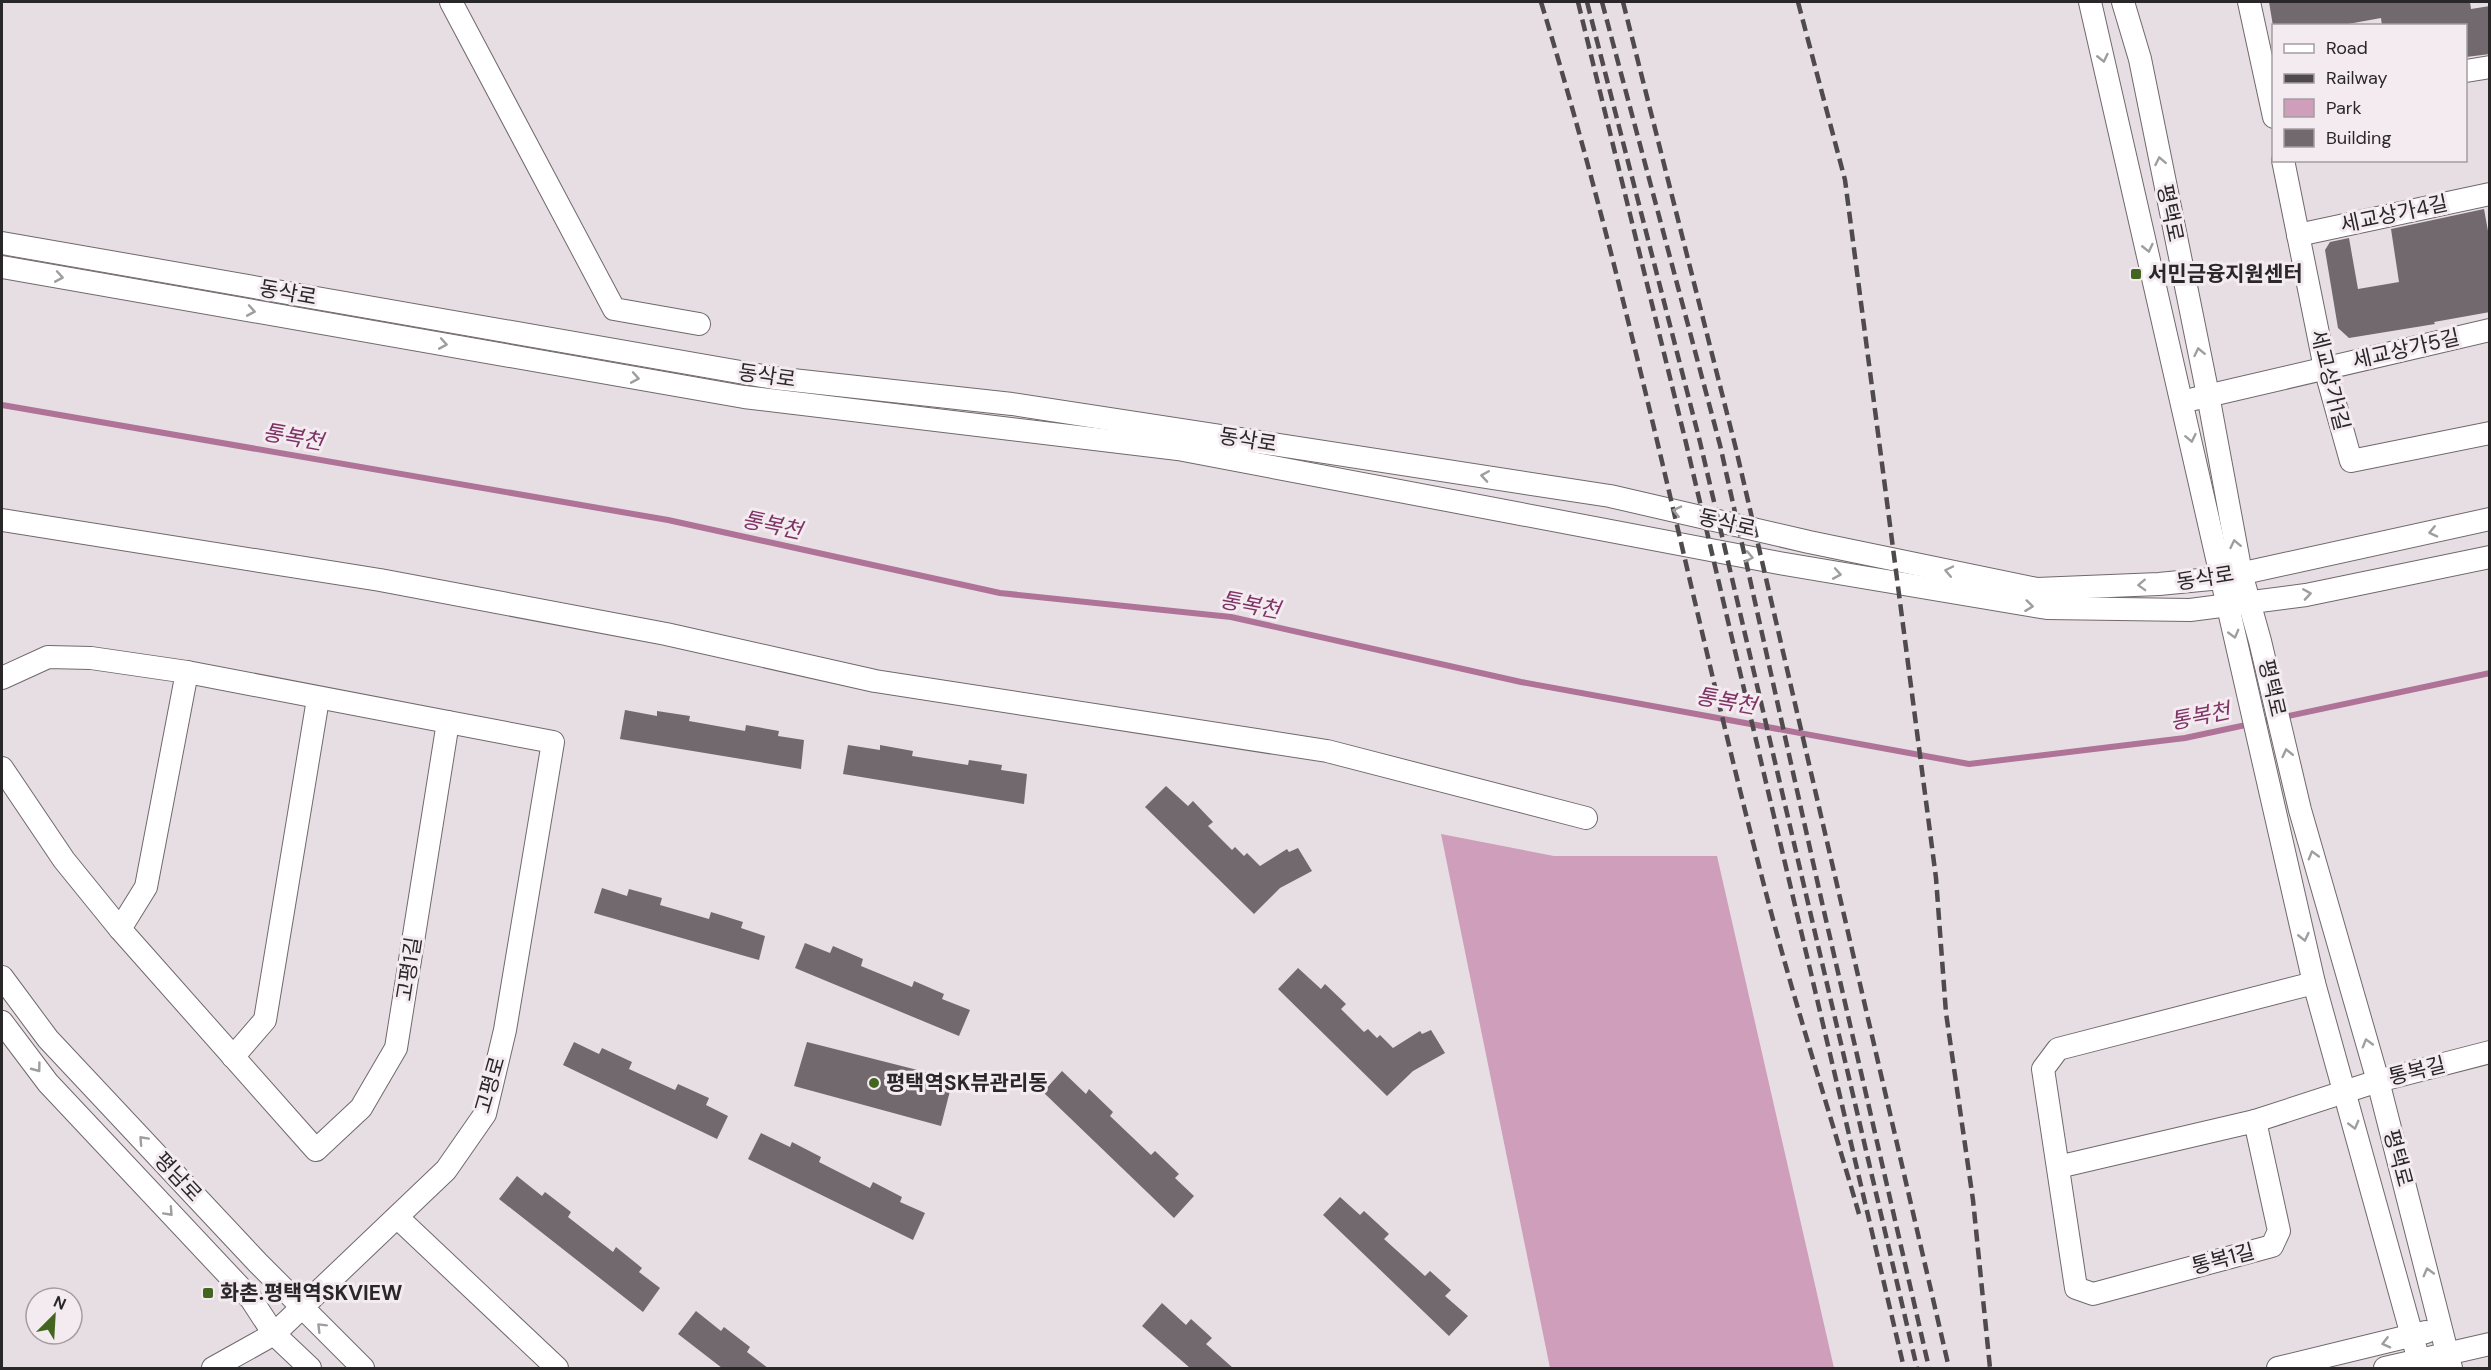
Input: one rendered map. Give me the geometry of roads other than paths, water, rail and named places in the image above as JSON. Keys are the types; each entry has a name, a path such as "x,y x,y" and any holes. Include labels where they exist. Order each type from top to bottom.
{"street":[{"path":"451,2 614,309 699,324"},
{"name":"평택로","path":"2090,2 2183,402 2231,575 2249,601 2300,810 2378,1081 2450,1361"},
{"name":"평택로","path":"2122,2 2140,59 2208,395 2231,575 2226,604 2314,983 2420,1365"},
{"path":"2249,2 2272,106"},
{"path":"2467,71 2490,67"},
{"name":"세교상가1길","path":"2283,162 2325,368 2351,461 2490,433"},
{"name":"세교상가4길","path":"2298,235 2490,194"},
{"name":"동삭로","path":"2,243 774,378 1012,404 1610,496 1809,542 2037,589 2159,584 2231,575 2490,519"},
{"name":"동삭로","path":"2,267 744,397 1178,449 1992,601 2047,608 2190,610 2306,595 2490,556"},
{"name":"세교상가5길","path":"2183,402 2490,330"},
{"path":"2,520 380,580 666,634 875,681 1327,751 1586,818"},
{"path":"2,678 48,657 91,658 187,672 318,699 448,722"},
{"path":"120,929 146,887 187,672"},
{"path":"233,1057 265,1020 318,699"},
{"name":"고평1길","path":"2,768 64,860 120,929 316,1150 362,1108 396,1048 448,722"},
{"name":"고평로","path":"213,1368 274,1334 302,1308 446,1170 485,1114 505,1030 553,742 448,722"},
{"name":"평남로","path":"2,977 48,1038 302,1308 363,1368"},
{"name":"통복1길","path":"2255,1121 2279,1230 2272,1246 2093,1294 2076,1288 2043,1069 2058,1049 2314,983"},
{"name":"평남로","path":"2,1022 48,1083 251,1299 274,1334 310,1368"},
{"name":"통복길","path":"2255,1121 2346,1094 2378,1081 2490,1052"},
{"path":"2058,1167 2255,1121"},
{"path":"397,1217 557,1368"},
{"path":"2278,1368 2442,1328"},
{"path":"2385,1368 2450,1361 2490,1344"}],"waterway":[{"name":"통복천","path":"2,405 668,520 1000,593 1231,617 1521,682 1969,764 2185,738 2490,673"}],"railway":[{"path":"1541,2 1603,223 1766,893 1859,1214"},
{"path":"1578,2 1686,443 1904,1368"},
{"path":"1587,2 1700,442 1917,1368"},
{"path":"1602,2 1720,445 1929,1368"},
{"path":"1623,2 1736,449 1949,1368"},
{"path":"1798,2 1845,180 1936,878 1946,1013 1973,1200 1990,1368"}],"place":[{"name":"서민금융지원센터","path":"2136,274"},
{"name":"평택역SK뷰관리동","path":"874,1083"},
{"name":"화촌.평택역SKVIEW","path":"208,1293"}]}
